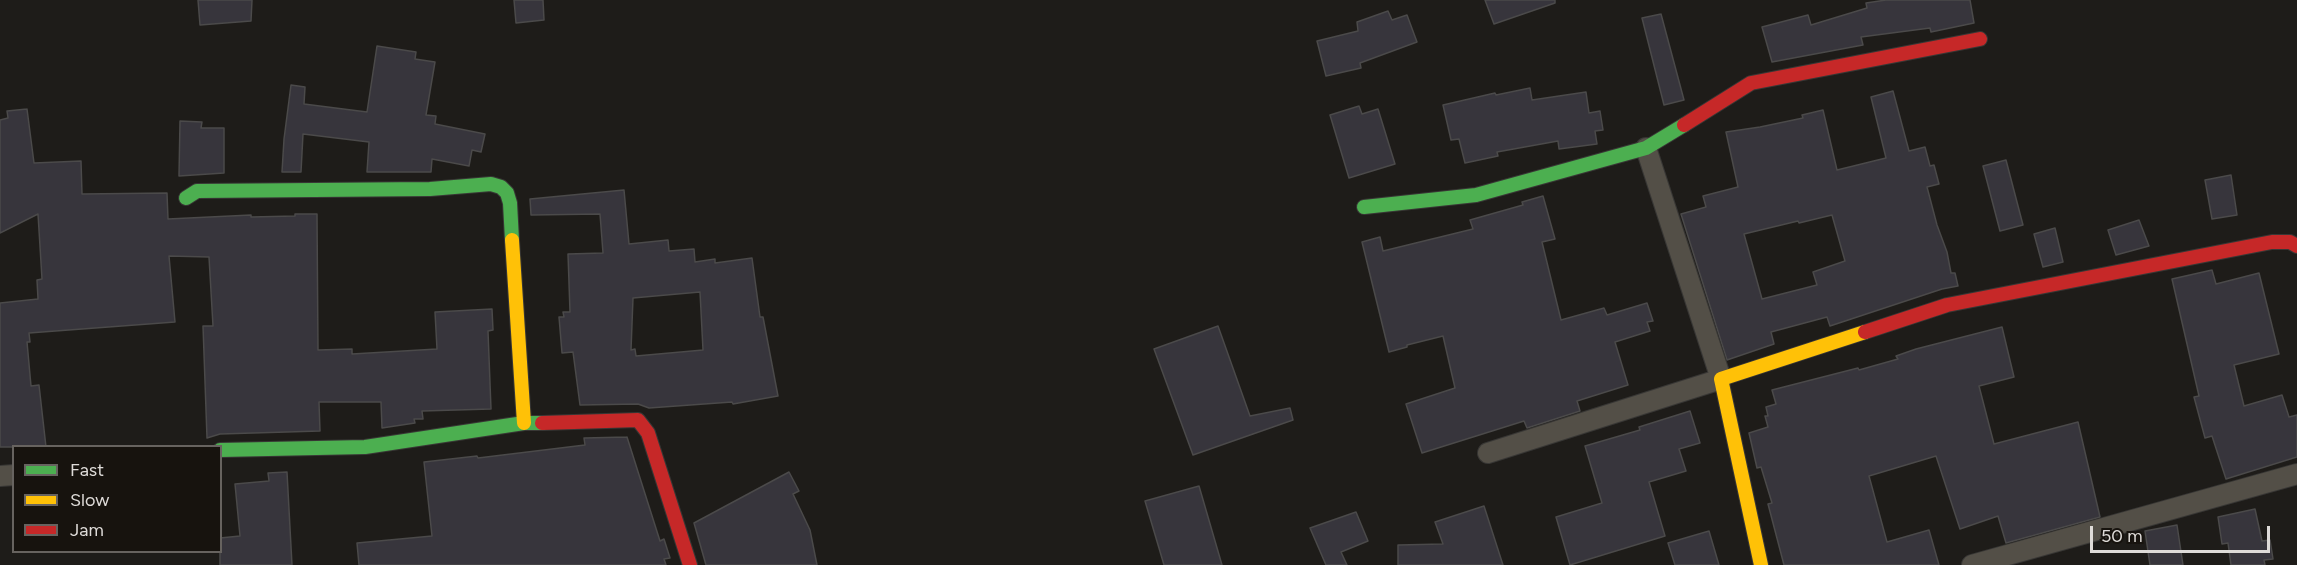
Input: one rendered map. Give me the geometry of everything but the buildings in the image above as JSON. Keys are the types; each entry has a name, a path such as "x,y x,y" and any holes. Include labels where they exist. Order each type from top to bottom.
{"street":[{"path":"1364,207 1476,195 1646,148 1751,83 1980,39"},
{"path":"1646,148 1721,379 1761,565"},
{"path":"186,198 196,191 236,189 418,189 491,184 501,187 507,193 510,203 524,423"},
{"path":"1488,453 1947,305 2272,242 2290,242 2297,246"},
{"path":"222,450 364,447 524,423 638,420 648,433 690,565"},
{"path":"1972,565 2297,474"}],"traffic: fast":[{"path":"1364,207 1476,195 1646,148 1684,125"},
{"path":"186,198 197,191 430,189 491,184 501,187 507,193 510,203 512,240"},
{"path":"222,450 365,447 524,423 542,423"}],"traffic: slow":[{"path":"512,240 524,423"},
{"path":"1761,565 1721,379 1865,332"}],"traffic: jam":[{"path":"1684,125 1751,83 1980,39"},
{"path":"1865,332 1947,305 2272,242 2290,242 2297,246"},
{"path":"542,423 638,420 648,433 690,565"}]}
